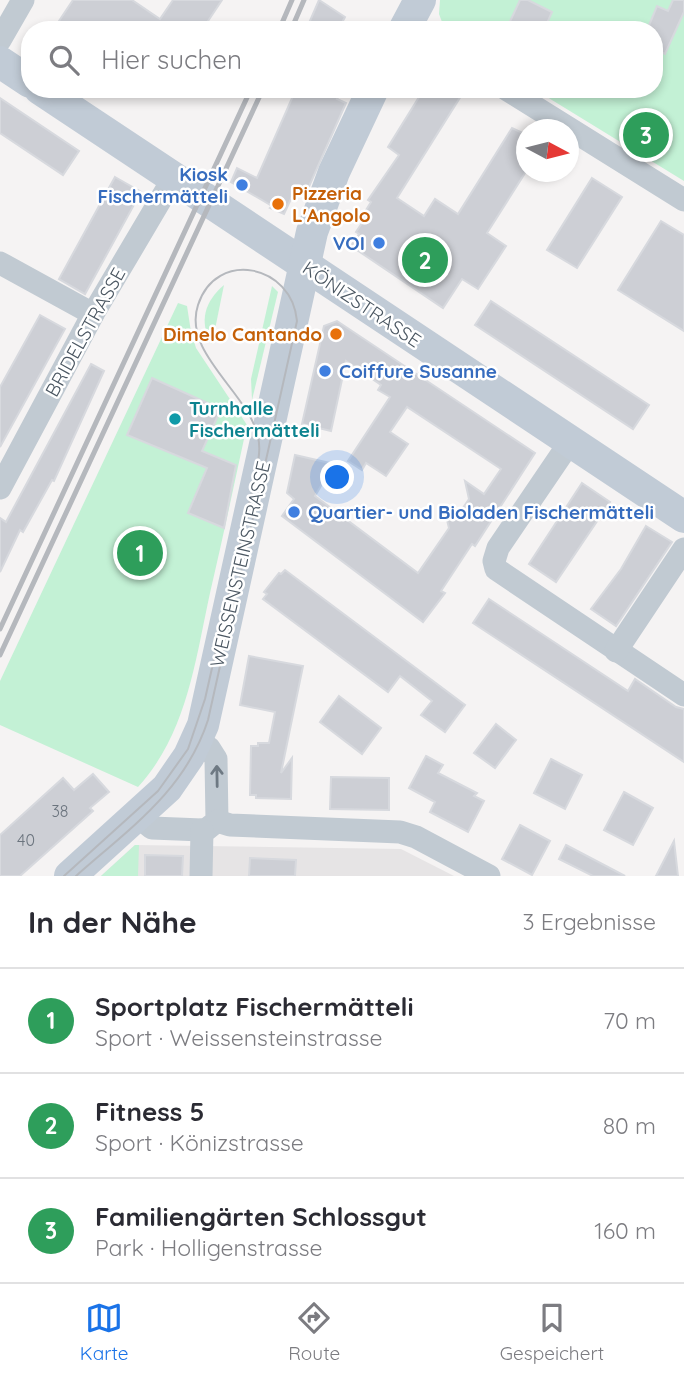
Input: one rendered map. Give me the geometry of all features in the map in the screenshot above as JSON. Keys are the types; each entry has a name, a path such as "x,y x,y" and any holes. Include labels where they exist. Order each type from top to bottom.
{"main road":[{"path":"0,62 21,76"},
{"name":"KÖNIZSTRASSE","path":"54,98 684,517"},
{"name":"WEISSENSTEINSTRASSE","path":"70,876 137,816 178,774 196,740 212,687 315,223 334,172 369,98"}],"street":[{"path":"0,40 23,0"},
{"path":"520,98 684,200"},
{"name":"BRIDELSTRASSE","path":"0,488 7,457 174,177"},
{"path":"0,262 93,314"},
{"path":"570,442 498,548 495,565 502,575 684,695"},
{"path":"616,651 684,549"},
{"path":"196,740 209,748 216,759 201,876"},
{"path":"137,816 152,828 230,825 400,832 416,837 489,876"}],"shaded area":[{"path":"135,845 401,849 454,876 101,876"}],"green space":[{"path":"440,0 684,0 684,181 549,98 663,98 663,21 442,21"},
{"path":"224,285 212,344 205,328 206,312 212,298"},
{"path":"272,286 278,292 252,400 251,379"},
{"path":"178,303 187,306 196,348 247,425 187,696 168,744 138,787 0,725 0,681"},
{"path":"135,845 139,845 138,876 101,876"}],"building":[{"path":"73,0 132,0 160,19 173,0 222,0 208,21 59,21"},
{"path":"319,0 345,17 343,21 310,21"},
{"path":"520,0 528,0 552,12 548,21 510,21"},
{"path":"673,0 684,0 684,12 665,54 663,21 651,21 657,6 668,11"},
{"path":"0,98 79,151 63,175 0,133"},
{"path":"292,98 338,98 346,103 307,191 297,186 284,214 231,182 237,168 257,178"},
{"path":"418,98 460,98 397,198 424,216 435,199 458,214 512,128 516,130 516,182 519,182 487,233 506,246 478,289 462,279 443,308 351,246 366,217 363,215 371,202 368,200 399,155 388,147"},
{"path":"115,177 141,192 85,294 59,279"},
{"path":"592,178 622,197 577,268 547,250"},
{"path":"661,221 684,235 684,331 618,290"},
{"path":"491,301 649,405 633,429 475,325"},
{"path":"40,315 65,329 0,447 0,387"},
{"path":"337,321 535,453 475,546 472,544 441,591 445,593 423,622 282,516 294,499 287,493 295,455 334,464 315,496 418,573 449,528 447,520 456,518 469,499 465,481 484,494 501,469 407,407 390,432 408,444 386,476 366,463 362,470 348,461 390,397 378,390 381,385 346,361 331,431 302,424 324,326"},
{"path":"91,364 104,371 54,481 52,480 23,532 20,530 0,572 0,518 6,522"},
{"name":"Turnhalle Fischermätteli","path":"152,378 221,409 202,451 236,465 224,528 188,513 207,468 127,435"},
{"path":"582,483 610,502 556,582 529,564"},
{"path":"646,526 672,542 616,626 591,609 621,569"},
{"path":"285,570 465,705 445,732 421,715 432,701 400,676 388,692 263,599 267,594 264,592 279,573"},
{"path":"489,599 628,691 635,679 676,707 684,709 684,762 473,623"},
{"path":"249,656 303,666 281,773 292,758 291,799 256,798 256,795 250,795 251,746 269,743 275,712 240,705"},
{"path":"339,696 381,728 362,754 320,722"},
{"path":"496,724 516,740 495,768 474,753"},
{"path":"426,756 443,765 438,773 477,793 474,796 484,801 468,832 430,812 435,802 409,788"},
{"path":"551,759 582,775 565,809 534,793"},
{"path":"93,774 109,792 90,808 93,811 20,876 0,876 0,835 63,778 74,790"},
{"path":"331,777 389,778 389,810 330,809"},
{"path":"624,792 653,808 633,845 604,830"},
{"path":"520,825 550,841 532,875 502,859"},
{"path":"674,841 678,876 656,876"},
{"path":"566,845 625,876 593,876 559,859"},
{"path":"145,855 183,856 182,876 145,876"},
{"path":"250,858 296,860 295,876 249,876"}],"tram line":[{"path":"64,876 158,791 188,749 205,699 256,474 259,446 252,421 208,356 199,340 196,323 198,305 207,287 220,276 236,270 252,271 268,276 282,287 292,302 297,321 208,720 185,768 154,807 76,876"}],"railway":[{"path":"283,21 292,0"},
{"path":"295,21 304,0"},
{"path":"0,629 247,98"},
{"path":"0,655 259,98"}],"place":[{"name":"Familiengärten Schlossgut","path":"646,135"},
{"name":"Kiosk Fischermätteli","path":"242,185"},
{"name":"Pizzeria L'Angolo","path":"278,204"},
{"name":"VOI","path":"379,243"},
{"name":"Fitness 5","path":"425,260"},
{"name":"Dimelo Cantando","path":"336,334"},
{"name":"Coiffure Susanne","path":"325,371"},
{"name":"Turnhalle Fischermätteli","path":"175,419"},
{"name":"Quartier- und Bioladen Fischermätteli","path":"294,512"},
{"name":"Sportplatz Fischermätteli","path":"140,553"}]}
